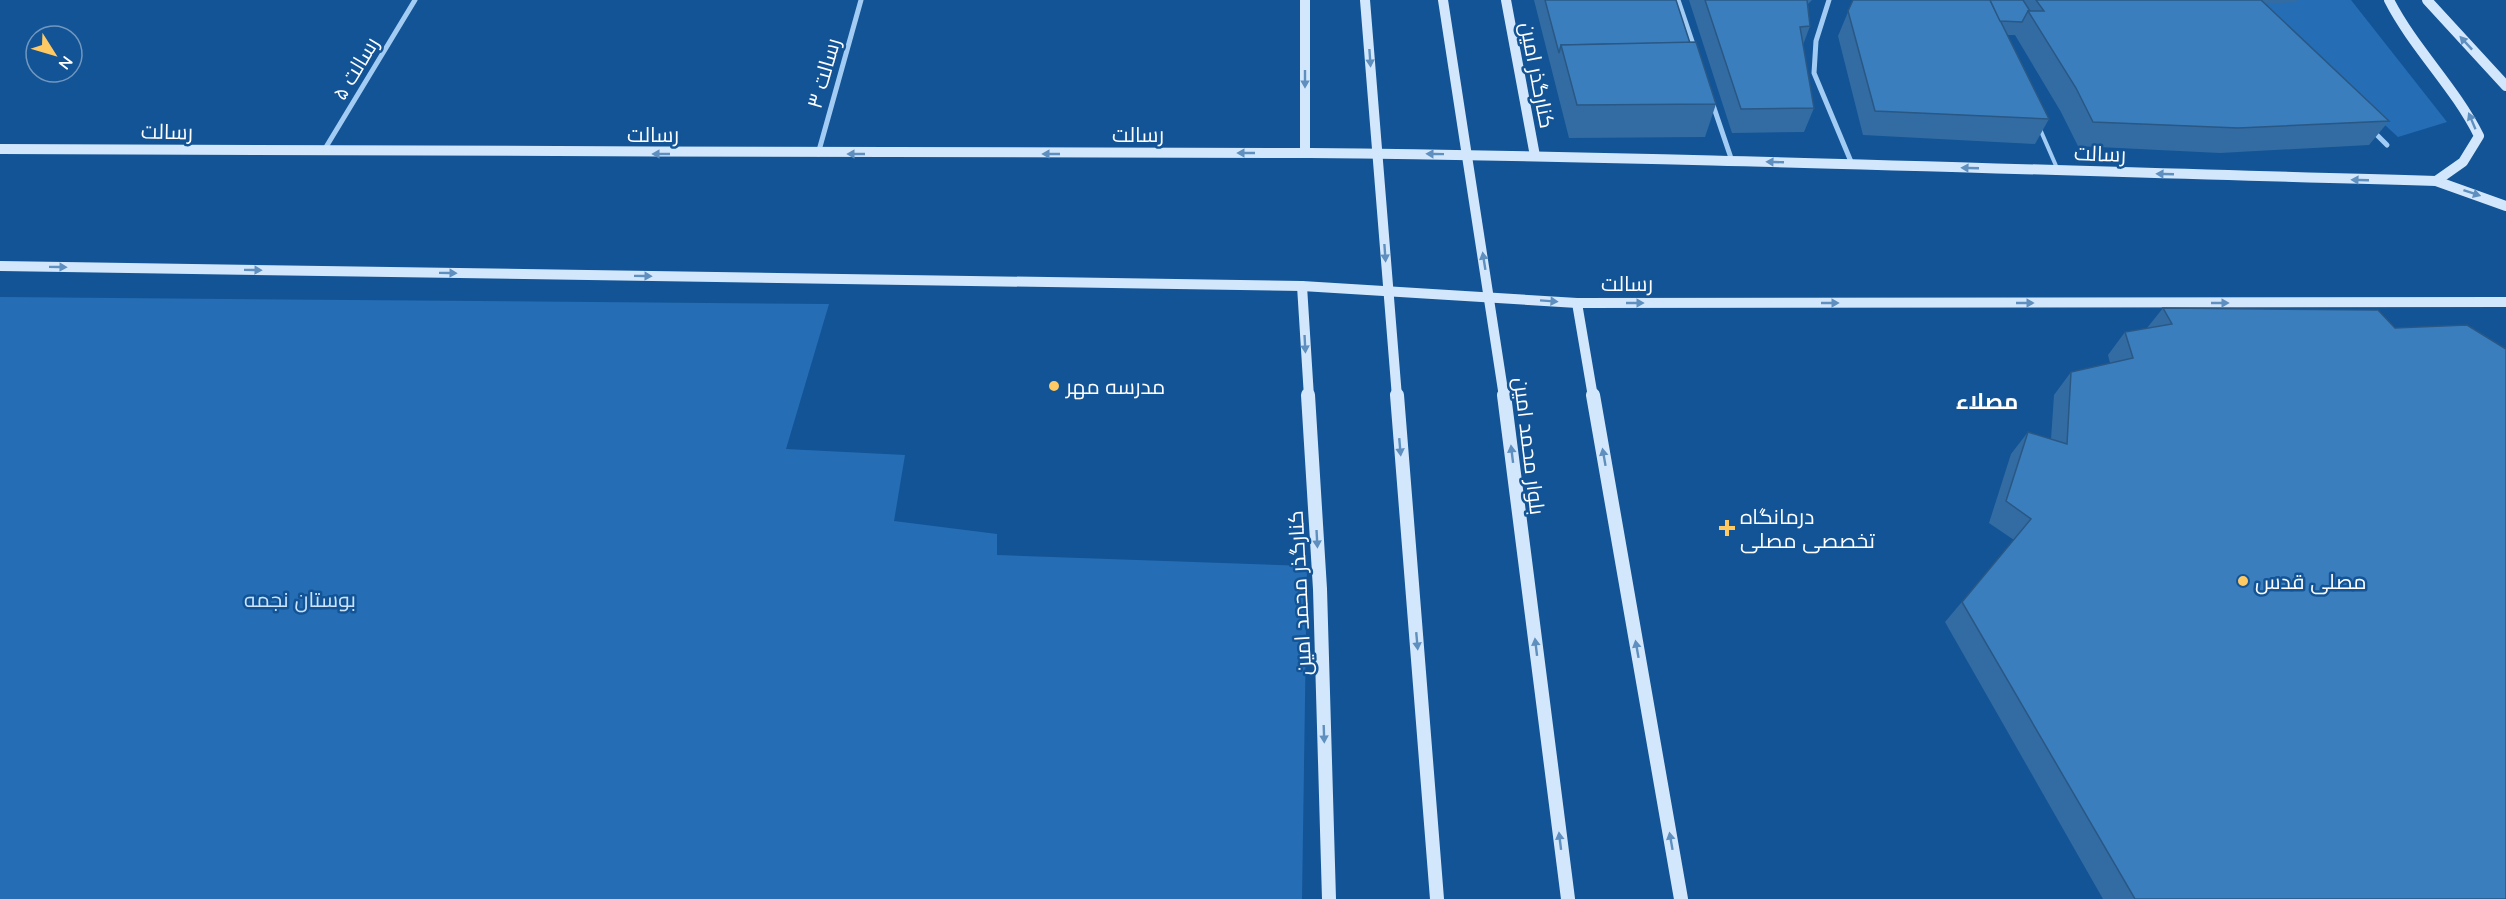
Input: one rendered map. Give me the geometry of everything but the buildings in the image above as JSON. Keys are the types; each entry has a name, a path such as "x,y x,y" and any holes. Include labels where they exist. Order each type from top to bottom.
{"street":[{"name":"رسالت ۵","path":"323,153 415,0"},
{"name":"رسالت ۳","path":"817,154 861,0"},
{"path":"1305,0 1305,153"},
{"path":"1365,0 1437,899"},
{"name":"بلوار محمد امین","path":"1443,0 1503,389 1568,899"},
{"name":"کنارگذر امین","path":"1506,0 1535,156"},
{"path":"1678,0 1696,54"},
{"path":"1828,0 1816,41 1814,73 1852,165"},
{"path":"2389,0 2399,22 2469,112 2479,136 2463,162 2436,181"},
{"path":"2427,0 2506,86"},
{"path":"1710,97 1732,161"},
{"path":"2370,128 2387,144"},
{"name":"رسالت","path":"0,149 323,153 1305,153 1535,156 2436,181"},
{"path":"2436,181 2506,207"},
{"path":"0,266 1302,286"},
{"name":"رسالت","path":"1302,286 1577,303 2506,302"},
{"name":"کنارگذر محمد امین","path":"1302,286 1320,589 1329,899"},
{"path":"1577,303 1681,899"}],"lane":[{"path":"2036,120 2058,171"}],"green space":[{"path":"2295,0 2351,0 2447,122 2398,137 2254,5"},
{"name":"بوستان نجمه","path":"0,297 829,304 786,449 905,455 894,521 997,534 997,555 1307,566 1302,899 0,899"}],"place":[{"name":"مدرسه مهر","path":"1054,386"},
{"name":"درمانگاه تخصصی مصلی","path":"1727,528"},
{"name":"مصلی قدس","path":"2243,581"}],"district":[{"name":"مصلاء","path":"1987,401"}]}
